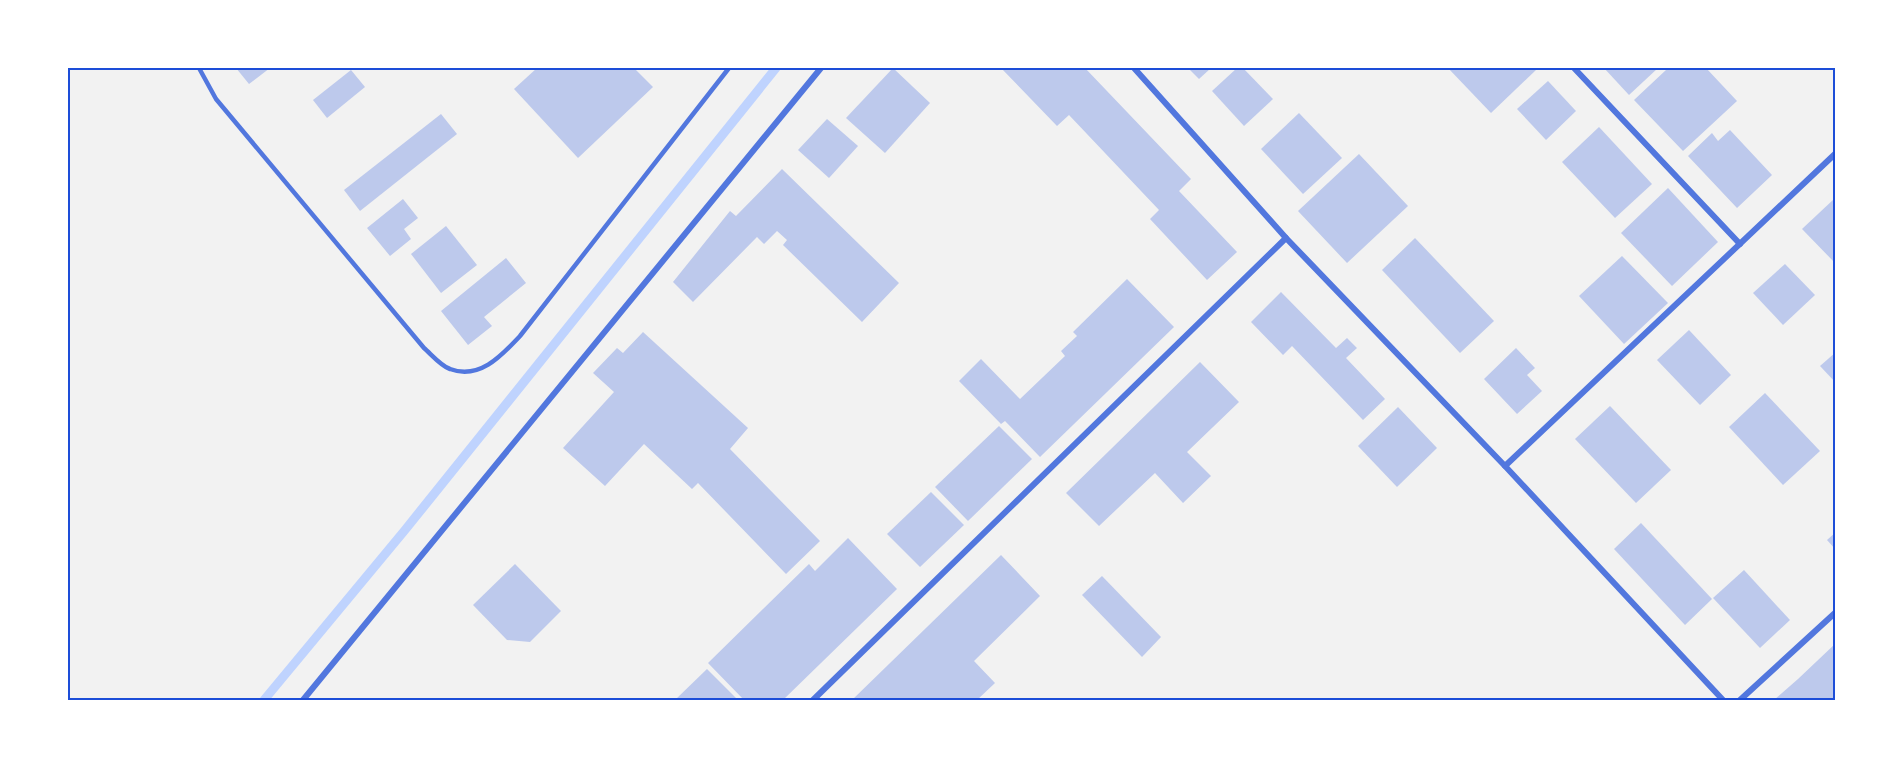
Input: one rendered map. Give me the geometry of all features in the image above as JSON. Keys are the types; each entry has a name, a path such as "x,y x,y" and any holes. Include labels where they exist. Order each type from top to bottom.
{"street":[{"path":"303,700 821,68"},
{"path":"1134,68 1286,238 1505,466 1723,700"},
{"path":"1574,68 1740,244"},
{"path":"1505,466 1836,153"},
{"path":"813,700 1286,238"},
{"path":"1740,700 1836,612"}],"lane":[{"path":"199,68 216,99 424,348 450,369 474,371 496,361 520,336 729,68"}],"building":[{"path":"236,68 270,68 249,84"},
{"path":"537,68 634,68 653,87 578,158 514,89"},
{"path":"893,68 930,103 885,153 846,118"},
{"path":"1001,68 1085,68 1191,179 1179,191 1237,252 1207,280 1150,219 1159,210 1069,115 1057,126"},
{"path":"1188,68 1211,68 1199,79"},
{"path":"1237,68 1243,68 1273,99 1244,126 1212,91"},
{"path":"1448,68 1534,68 1536,70 1491,113"},
{"path":"1604,68 1658,68 1629,95"},
{"path":"1664,68 1706,68 1737,101 1683,151 1634,100 1666,70"},
{"path":"351,70 365,87 327,118 313,100"},
{"path":"1548,81 1576,111 1546,140 1517,109"},
{"path":"1299,113 1342,158 1303,194 1261,149"},
{"path":"441,114 457,134 360,211 344,190"},
{"path":"827,119 858,146 829,178 798,150"},
{"path":"1599,127 1652,184 1615,218 1562,162"},
{"path":"1730,130 1772,175 1737,208 1688,156 1712,133 1718,141"},
{"path":"1359,154 1408,206 1347,263 1298,211"},
{"path":"782,169 899,283 862,322 783,245 787,240 777,231 764,244 757,237 693,302 673,282 730,211 736,216"},
{"path":"1668,188 1718,242 1672,286 1621,233"},
{"path":"403,199 418,218 404,229 411,239 390,256 367,228"},
{"path":"1834,199 1836,200 1836,264 1802,229"},
{"path":"446,226 477,265 441,293 411,254"},
{"path":"1415,238 1494,321 1460,353 1382,270"},
{"path":"1622,256 1668,303 1624,344 1579,296"},
{"path":"506,258 526,283 484,317 492,326 468,345 441,311"},
{"path":"1785,264 1815,295 1783,325 1753,293"},
{"path":"1127,279 1174,327 1040,457 1005,421 1001,424 959,381 981,359 1020,399 1065,356 1061,351 1077,336 1073,332"},
{"path":"1281,292 1336,348 1347,338 1357,348 1346,358 1385,399 1363,420 1292,346 1283,355 1251,322"},
{"path":"1689,330 1731,375 1700,405 1657,360"},
{"path":"643,332 748,428 730,449 820,541 786,574 698,483 692,489 644,444 605,486 563,448 614,392 593,373 617,348 623,353"},
{"path":"1516,348 1535,368 1527,375 1542,391 1517,414 1484,379"},
{"path":"1836,352 1836,383 1820,366"},
{"path":"1200,362 1239,402 1187,452 1211,476 1183,503 1155,473 1099,526 1066,493"},
{"path":"1765,393 1820,451 1783,485 1729,427"},
{"path":"1610,406 1671,470 1636,503 1575,439"},
{"path":"1398,407 1437,448 1397,487 1358,446"},
{"path":"999,426 1032,459 968,521 935,487"},
{"path":"931,492 964,525 920,567 887,534"},
{"path":"1641,523 1712,599 1685,625 1614,549"},
{"path":"1836,532 1836,550 1827,540"},
{"path":"848,538 897,589 783,700 744,700 708,663 809,564 815,571"},
{"path":"1001,555 1040,596 974,661 995,683 977,700 852,700"},
{"path":"515,564 561,611 530,642 507,640 473,605"},
{"path":"1744,570 1790,620 1760,648 1713,598"},
{"path":"1102,576 1161,637 1142,657 1082,595"},
{"path":"1836,643 1836,700 1774,700 1798,679"},
{"path":"707,669 738,700 675,700"}],"waterway":[{"path":"264,700 405,530 776,68"}]}
